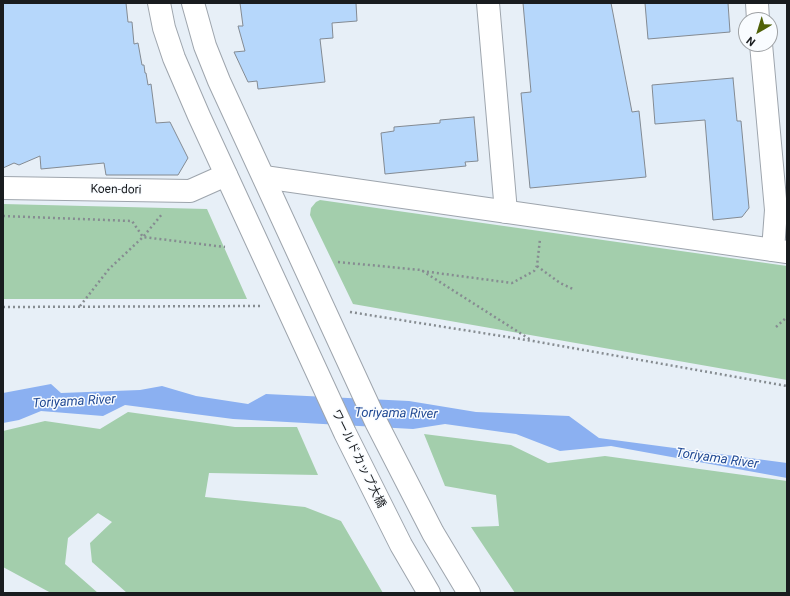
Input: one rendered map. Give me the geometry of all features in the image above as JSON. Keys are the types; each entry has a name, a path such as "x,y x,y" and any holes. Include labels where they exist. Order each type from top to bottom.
{"street":[{"name":"ワールドカップ大橋","path":"159,3 164,28 174,58 293,322 376,496 429,593"},
{"path":"193,3 208,53 331,326 407,484 433,534 469,593"},
{"path":"488,3 506,212"},
{"path":"264,177 780,251 762,52"},
{"name":"Koen-dori","path":"3,188 190,191 226,175"}],"path":[{"path":"80,306 109,269 143,237 164,212"},
{"path":"3,216 132,221 143,237 225,247"},
{"path":"338,262 421,270 512,283 534,271 537,266 540,238"},
{"path":"537,266 560,283 573,289"},
{"path":"421,270 533,341"},
{"path":"3,307 262,306"},
{"path":"356,313 533,341 787,386"},
{"path":"776,327 787,317"}],"green space":[{"path":"320,200 787,266 787,380 353,304 310,215 311,208"},
{"path":"3,204 207,209 247,299 3,299"},
{"path":"128,412 235,427 297,427 318,475 209,473 205,497 305,507 341,521 383,593 127,593 92,562 90,543 112,522 98,513 68,538 65,564 98,593 51,593 3,567 3,431 45,421 100,429"},
{"path":"424,434 511,445 548,463 605,456 787,481 787,593 515,593 471,527 499,526 496,495 445,486"}],"water":[{"name":"Toriyama River","path":"51,384 61,393 140,390 162,386 196,396 248,404 266,394 409,401 476,412 569,416 599,438 787,463 787,478 611,446 560,451 516,434 445,424 413,429 233,419 125,405 103,416 41,411 19,420 3,423 3,393"}],"building":[{"path":"3,3 126,3 128,22 132,22 134,44 138,43 142,65 144,65 148,85 151,84 156,123 170,122 188,158 178,175 106,175 104,163 41,169 40,156 19,165 14,163 3,168"},
{"path":"240,3 356,3 357,21 332,23 333,38 320,39 325,82 258,89 257,81 248,82 234,52 245,51 238,26 243,26"},
{"path":"523,3 611,3 632,112 639,111 646,177 530,188 521,93 531,92"},
{"path":"645,3 728,3 730,32 648,39"},
{"path":"733,78 737,121 741,121 749,208 742,217 713,220 705,120 655,124 652,85"},
{"path":"474,117 478,161 465,162 466,166 385,174 381,133 394,131 394,127 440,123 440,120"}]}
